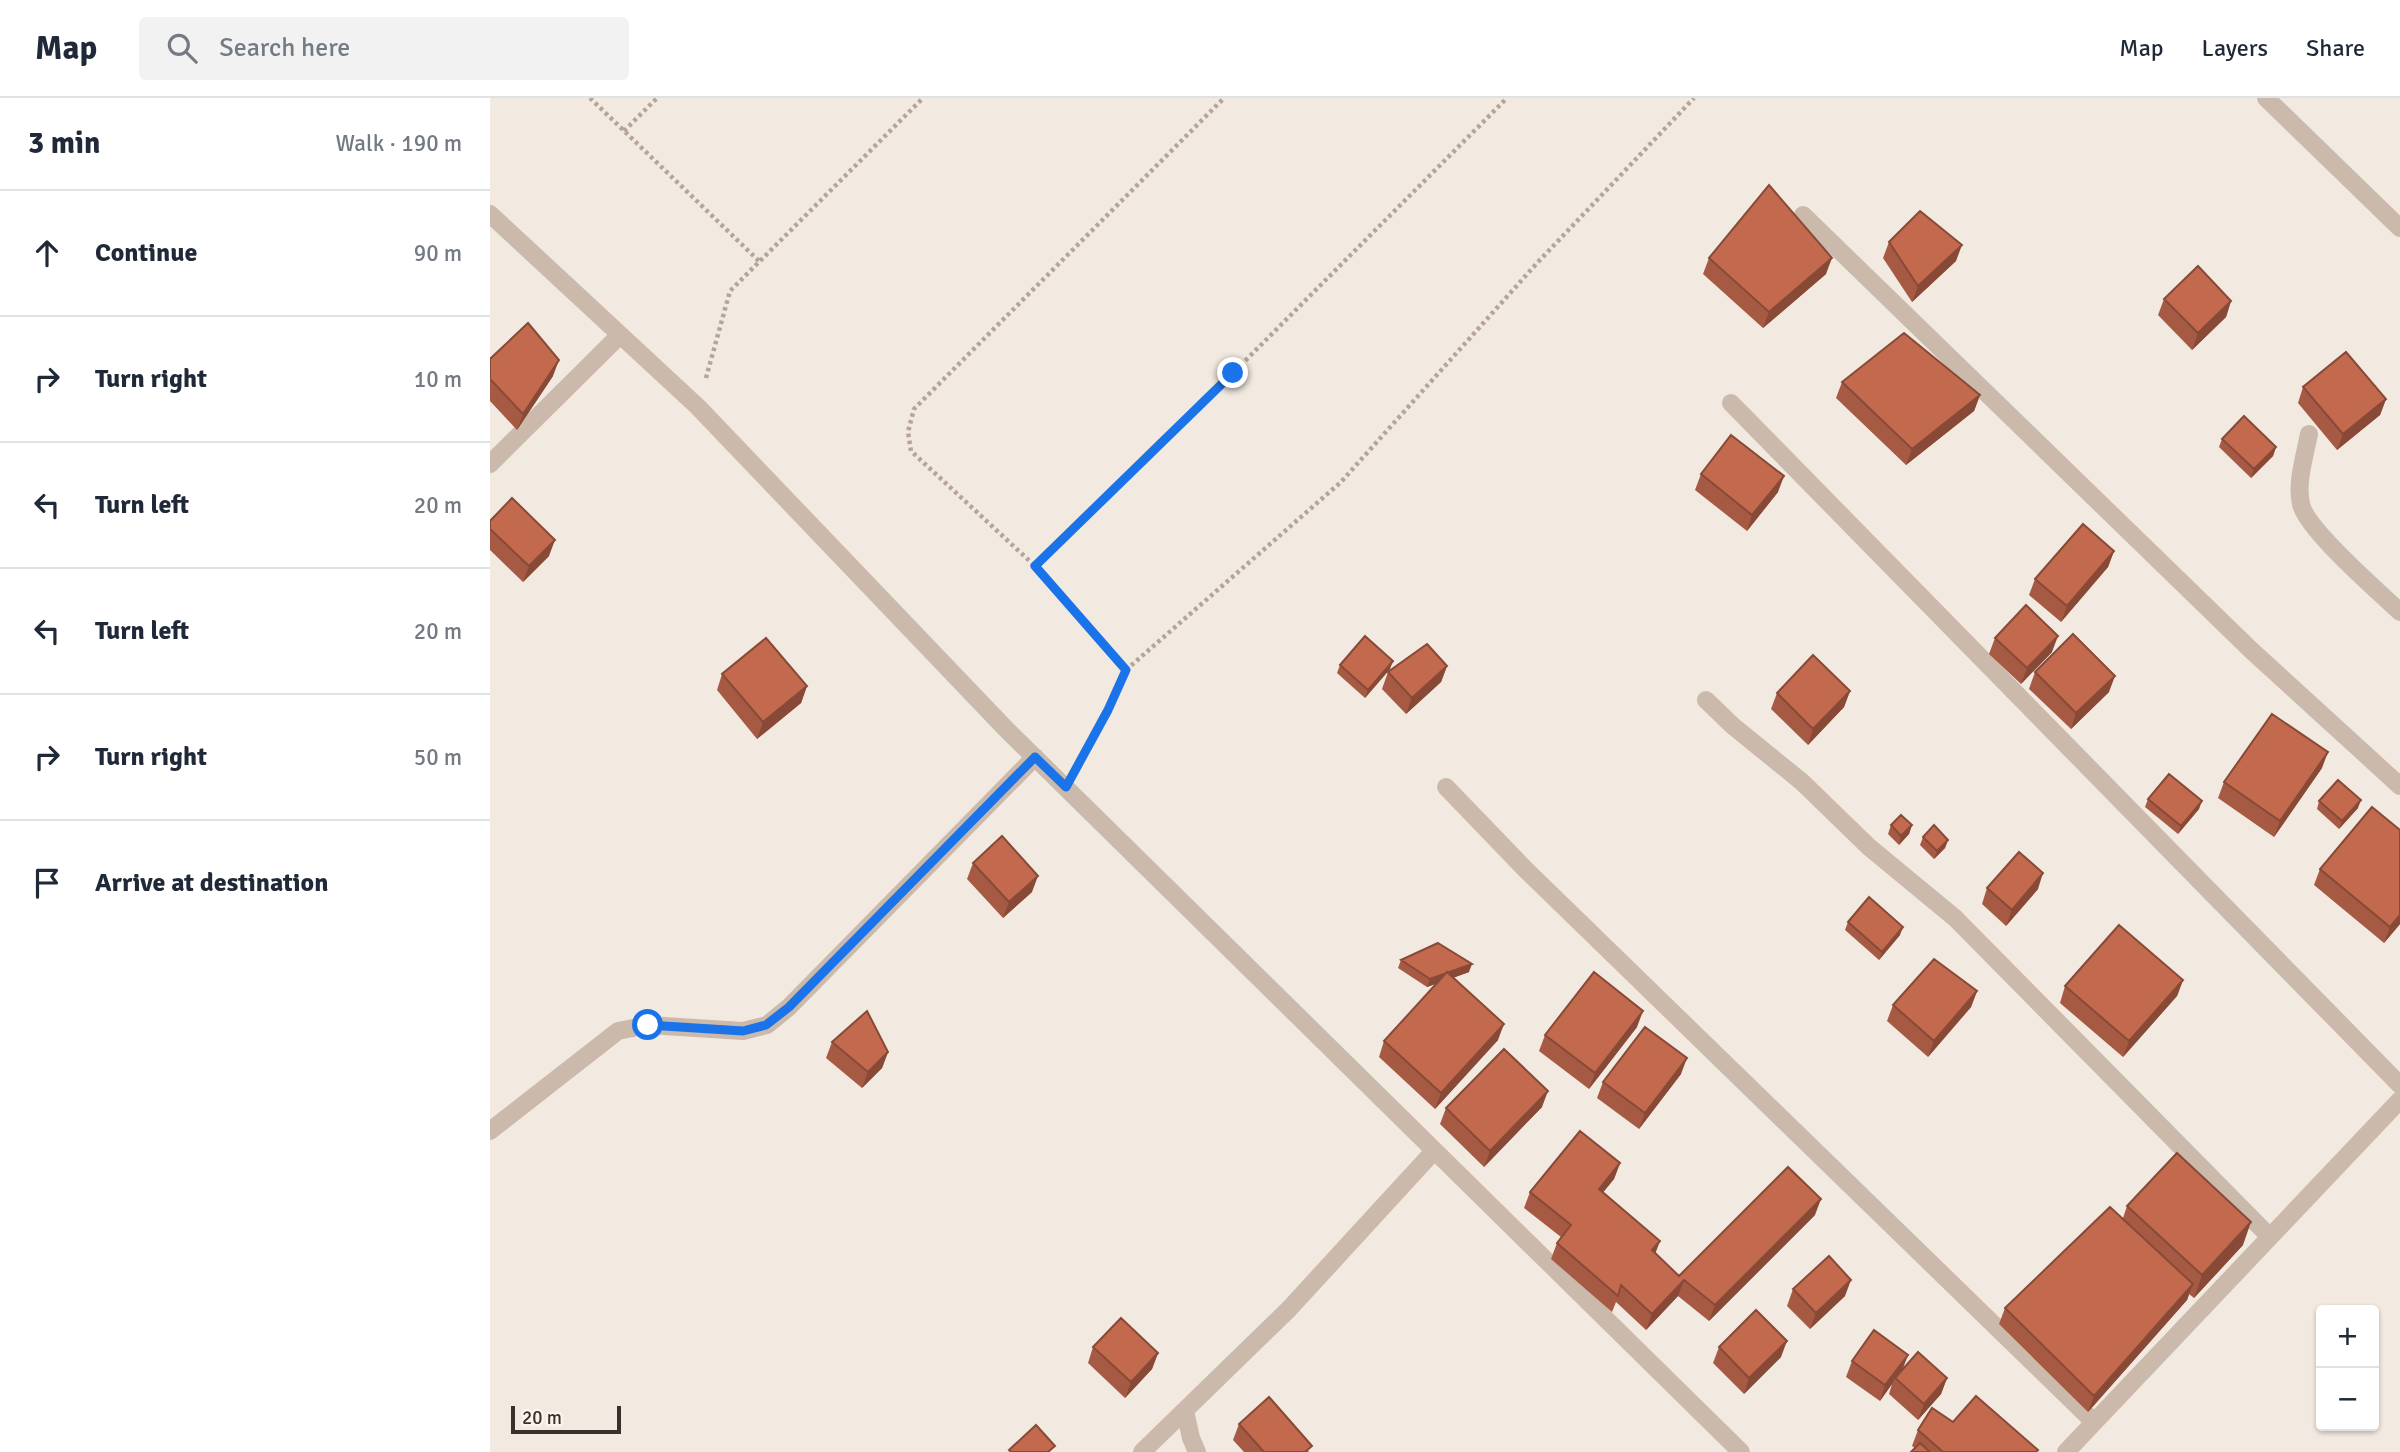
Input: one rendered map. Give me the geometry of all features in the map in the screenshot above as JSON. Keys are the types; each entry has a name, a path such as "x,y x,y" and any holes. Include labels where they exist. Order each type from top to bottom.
{"street":[{"path":"2266,98 2400,228"},
{"path":"490,214 698,407 1035,757 1741,1452"},
{"path":"1803,215 2251,650 2400,786"},
{"path":"490,464 620,335"},
{"path":"1731,402 2400,1085"},
{"path":"2309,434 2301,484 2301,506 2319,534 2400,612"},
{"path":"1706,700 1732,726 1802,782 1869,847 1955,918 2270,1237"},
{"path":"490,1131 618,1031 648,1025 743,1031 766,1025 789,1007 1035,757"},
{"path":"1446,787 1536,880 2094,1422"},
{"path":"2066,1452 2400,1100"},
{"path":"1142,1452 1289,1309 1434,1151"},
{"path":"1185,1411 1191,1438 1198,1452"}],"path":[{"path":"590,98 760,262"},
{"path":"624,131 657,98"},
{"path":"698,407 730,291 923,98"},
{"path":"1126,670 1035,566 911,451 908,432 914,409 1224,98"},
{"path":"1035,566 1233,373 1507,98"},
{"path":"1066,787 1108,710 1126,670 1341,482 1538,262 1694,98"}],"building":[{"path":"1769,185 1832,258 1769,312 1709,258"},
{"path":"1920,211 1962,245 1918,286 1889,242"},
{"path":"2198,266 2231,301 2198,333 2164,299"},
{"path":"528,323 559,360 523,414 490,379 490,359"},
{"path":"1904,333 1980,395 1912,449 1842,382"},
{"path":"2346,352 2386,399 2343,434 2303,387"},
{"path":"2244,416 2276,447 2254,469 2222,439"},
{"path":"1731,435 1784,476 1752,515 1701,474"},
{"path":"512,498 555,540 529,566 490,529 490,521"},
{"path":"2083,524 2114,551 2067,606 2035,579"},
{"path":"2026,605 2058,636 2027,668 1995,638"},
{"path":"2073,634 2115,676 2076,713 2035,672"},
{"path":"1365,636 1393,661 1368,690 1340,665"},
{"path":"766,638 807,686 763,722 722,674"},
{"path":"1427,644 1447,666 1412,698 1388,672"},
{"path":"1813,655 1850,691 1813,729 1777,693"},
{"path":"2272,714 2328,752 2280,821 2224,782"},
{"path":"2169,774 2202,801 2181,826 2148,799"},
{"path":"2338,780 2361,800 2342,821 2319,801"},
{"path":"2372,807 2400,830 2400,915 2390,927 2320,869"},
{"path":"1901,815 1912,825 1901,836 1891,825"},
{"path":"1934,825 1948,840 1937,851 1923,837"},
{"path":"1002,836 1038,876 1009,902 973,863"},
{"path":"2019,852 2043,873 2012,910 1987,888"},
{"path":"1869,897 1903,927 1882,952 1848,922"},
{"path":"2119,925 2183,980 2129,1041 2065,986"},
{"path":"1438,943 1472,964 1430,979 1401,960"},
{"path":"1934,959 1977,991 1934,1041 1893,1005"},
{"path":"1447,972 1504,1024 1441,1093 1384,1041"},
{"path":"1594,972 1643,1011 1595,1073 1545,1035"},
{"path":"867,1011 888,1052 868,1072 832,1042"},
{"path":"1645,1027 1687,1058 1645,1113 1603,1082"},
{"path":"1504,1049 1548,1091 1490,1151 1446,1108"},
{"path":"1580,1131 1620,1163 1599,1189 1660,1241 1652,1250 1679,1276 1788,1167 1821,1199 1715,1305 1684,1280 1652,1314 1621,1285 1618,1296 1557,1243 1571,1225 1530,1192"},
{"path":"2177,1153 2251,1222 2202,1275 2127,1206"},
{"path":"2110,1207 2193,1284 2094,1396 2005,1308"},
{"path":"1829,1256 1851,1280 1816,1313 1793,1289"},
{"path":"1756,1310 1787,1341 1749,1378 1719,1347"},
{"path":"1121,1318 1158,1353 1131,1382 1093,1347"},
{"path":"1874,1330 1908,1355 1885,1385 1852,1361"},
{"path":"1918,1352 1947,1378 1924,1404 1895,1378"},
{"path":"1976,1396 2038,1450 1943,1452 1918,1430 1932,1408 1953,1422"},
{"path":"1269,1397 1312,1446 1305,1452 1264,1452 1239,1424"},
{"path":"1036,1425 1055,1446 1048,1452 1009,1450"},
{"path":"1920,1443 1930,1452 1911,1452"}],"route":[{"path":"648,1025 743,1031 766,1025 789,1007 1035,757 1066,787 1108,710 1126,670 1035,566 1233,373"}]}
